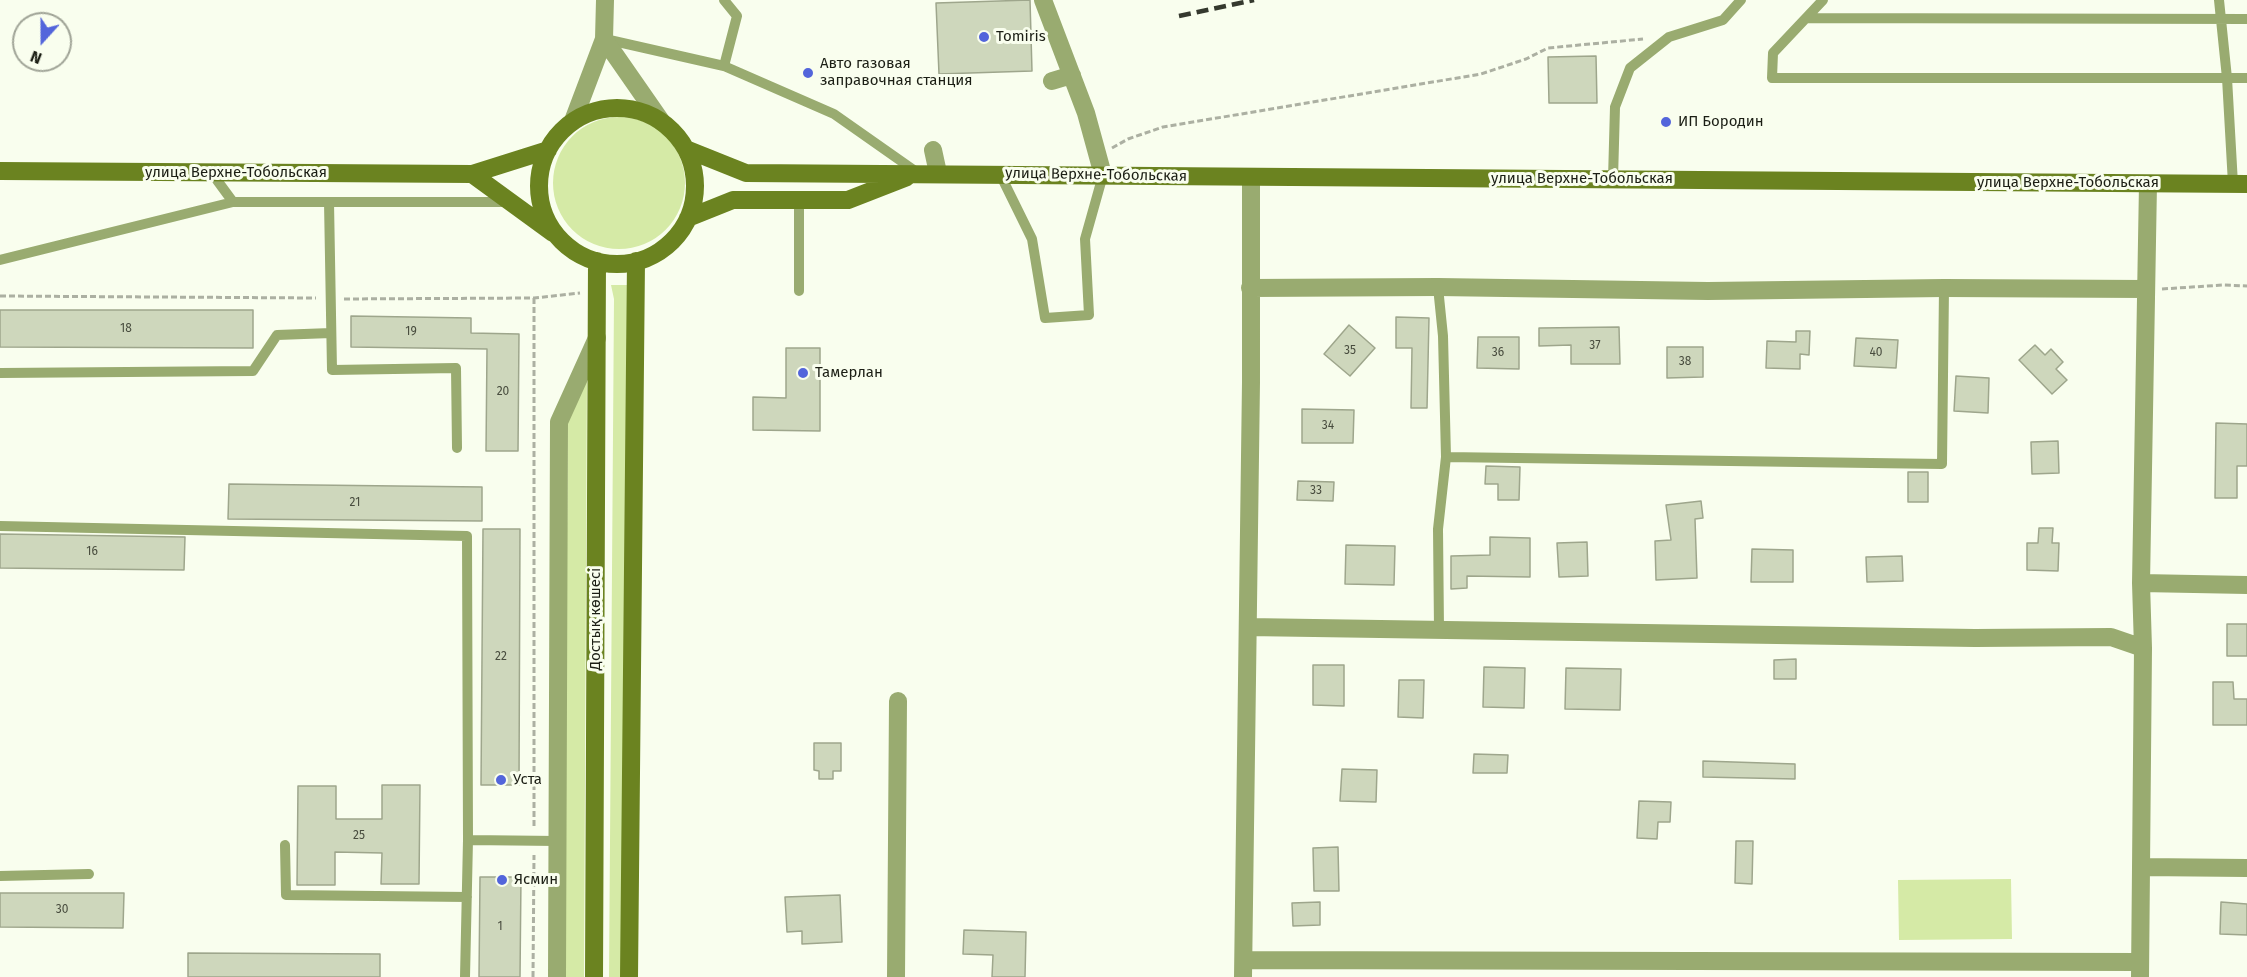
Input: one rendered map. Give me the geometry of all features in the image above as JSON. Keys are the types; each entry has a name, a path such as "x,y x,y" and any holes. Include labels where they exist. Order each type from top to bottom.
{"street":[{"path":"559,238 545,215 539,191 540,171 548,150 559,134 573,122 604,39 605,0"},
{"path":"1043,0 1086,113 1103,175"},
{"path":"604,39 661,121"},
{"path":"1052,81 1072,75"},
{"name":"улица Верхне-Тобольская","path":"573,122 591,112 612,107 638,110 661,121 686,148 694,168 696,187 688,218 670,243 654,255 636,261"},
{"name":"улица Верхне-Тобольская","path":"686,148 746,173 2240,184"},
{"name":"улица Верхне-Тобольская","path":"0,171 472,174 548,150"},
{"path":"933,150 938,173"},
{"name":"улица Верхне-Тобольская","path":"688,218 733,200 848,200 918,173"},
{"path":"472,174 577,252 597,261 616,264 636,261 629,977"},
{"path":"1251,178 1251,382 1244,968 2140,969 2144,648 2141,583 2148,184"},
{"name":"Достық көшесі","path":"594,977 597,261"},
{"path":"1250,288 1438,287 1708,291 1944,288 2146,289"},
{"path":"556,977 559,422 597,336"},
{"path":"2141,583 2247,585"},
{"path":"1248,627 1975,638 2111,637 2144,648"},
{"path":"896,977 898,701"},
{"path":"2142,867 2247,868"}],"lane":[{"path":"724,0 737,16 724,66"},
{"path":"1612,179 1614,107 1630,68 1669,37 1723,20 1741,0"},
{"path":"1824,0 1773,53 1772,78 2247,78"},
{"path":"2219,0 2240,184"},
{"path":"1806,18 2247,19"},
{"path":"604,39 724,66 834,114 918,173"},
{"path":"211,172 233,202"},
{"path":"1000,174 1032,239 1045,318 1089,315 1085,239 1103,175"},
{"path":"799,200 799,291"},
{"path":"0,260 233,202 512,202"},
{"path":"329,202 332,370 456,368 457,448"},
{"path":"1438,287 1443,336 1446,457 1438,530 1439,629"},
{"path":"1446,457 1942,464 1944,288"},
{"path":"0,373 253,371 277,335 331,333"},
{"path":"0,526 467,537 468,840 465,977"},
{"path":"468,840 557,841"},
{"path":"285,845 286,895 467,897"},
{"path":"0,876 89,874"}],"path":[{"path":"1098,157 1128,139 1163,127 1481,74 1526,59 1548,48 1669,37"},
{"path":"2146,289 2178,290 2223,285 2247,286"},
{"path":"0,296 534,298 597,291"},
{"path":"533,977 534,298"}],"green space":[{"path":"619,117 644,122 666,136 680,158 685,183 680,208 666,230 644,244 619,249 594,244 572,230 558,208 553,183 558,158 572,136 594,122"},
{"path":"611,285 633,285 622,977 609,977 614,299"},
{"path":"587,378 584,977 563,977 568,421"},
{"path":"2011,879 2012,939 1899,940 1898,880"}],"building":[{"name":"Tomiris","path":"1030,0 1032,71 939,74 936,3"},
{"path":"1596,56 1597,103 1549,103 1548,57"},
{"path":"0,310 253,310 253,348 0,347"},
{"path":"351,316 471,318 471,333 519,334 518,451 486,451 487,349 351,347"},
{"path":"1396,317 1429,318 1427,408 1411,408 1412,348 1396,348"},
{"path":"1349,325 1375,348 1350,376 1324,354"},
{"path":"1619,327 1620,364 1571,364 1571,345 1539,346 1539,328"},
{"path":"1796,331 1810,331 1809,355 1800,354 1800,369 1766,368 1767,341 1796,342"},
{"path":"1478,337 1519,337 1519,369 1477,368"},
{"path":"1856,338 1898,340 1896,368 1854,366"},
{"path":"2035,345 2045,355 2051,349 2063,362 2056,369 2067,380 2052,394 2019,360"},
{"path":"1667,347 1703,347 1703,377 1667,378"},
{"name":"Тамерлан","path":"786,348 820,348 820,431 753,430 753,397 786,398"},
{"path":"1956,376 1989,378 1988,413 1954,411"},
{"path":"1302,409 1354,410 1353,443 1302,443"},
{"path":"2216,423 2247,424 2247,466 2237,466 2237,498 2215,498"},
{"path":"2058,441 2059,473 2032,474 2031,442"},
{"path":"1486,466 1520,467 1519,500 1498,500 1498,484 1485,484"},
{"path":"1908,472 1928,472 1928,502 1908,502"},
{"path":"1298,481 1334,482 1333,501 1297,500"},
{"path":"229,484 482,487 482,521 228,519"},
{"path":"1701,501 1703,518 1695,519 1697,578 1656,580 1655,541 1671,540 1666,505"},
{"path":"2039,528 2053,528 2052,543 2059,543 2058,571 2027,570 2027,543 2038,543"},
{"path":"483,529 520,529 519,785 481,785"},
{"path":"0,534 185,537 184,570 0,568"},
{"path":"1490,537 1530,538 1530,577 1467,576 1467,588 1451,589 1451,556 1490,555"},
{"path":"1587,542 1588,576 1559,577 1557,543"},
{"path":"1346,545 1395,546 1394,585 1345,584"},
{"path":"1752,549 1793,550 1793,582 1751,582"},
{"path":"1902,556 1903,581 1867,582 1866,557"},
{"path":"2227,624 2247,624 2247,656 2227,656"},
{"path":"1796,659 1796,679 1774,679 1774,660"},
{"path":"1313,665 1344,665 1344,706 1313,705"},
{"path":"1484,667 1525,668 1524,708 1483,707"},
{"path":"1566,668 1621,669 1620,710 1565,709"},
{"path":"1399,680 1424,680 1423,718 1398,717"},
{"path":"2213,682 2233,682 2234,699 2247,699 2247,725 2213,725"},
{"path":"814,743 841,743 841,771 833,771 833,779 819,779 819,771 814,770"},
{"path":"1474,754 1508,755 1507,773 1473,773"},
{"path":"1703,761 1795,764 1795,779 1703,777"},
{"path":"1342,769 1377,770 1376,802 1340,801"},
{"path":"382,785 420,785 419,884 381,884 382,853 335,852 335,885 297,885 298,786 336,786 336,819 382,819"},
{"path":"1639,801 1671,802 1670,822 1658,822 1657,839 1637,838"},
{"path":"1736,841 1753,841 1752,884 1735,883"},
{"path":"1338,847 1339,891 1314,891 1313,848"},
{"path":"480,877 521,877 520,977 479,977"},
{"path":"0,893 124,893 123,928 0,927"},
{"path":"840,895 842,942 802,944 802,931 787,932 785,897"},
{"path":"1320,902 1320,925 1293,926 1292,903"},
{"path":"2221,902 2247,904 2247,935 2220,934"},
{"path":"964,930 1026,932 1025,977 992,977 993,955 963,954"},
{"path":"188,953 380,954 380,977 188,977"}],"railway":[{"path":"1179,16 1254,0"}],"place":[{"name":"Tomiris","path":"984,37"},
{"name":"Авто газовая заправочная станция","path":"808,73"},
{"name":"ИП Бородин","path":"1666,122"},
{"name":"Тамерлан","path":"803,373"},
{"name":"Уста","path":"501,780"},
{"name":"Ясмин","path":"502,880"}]}
